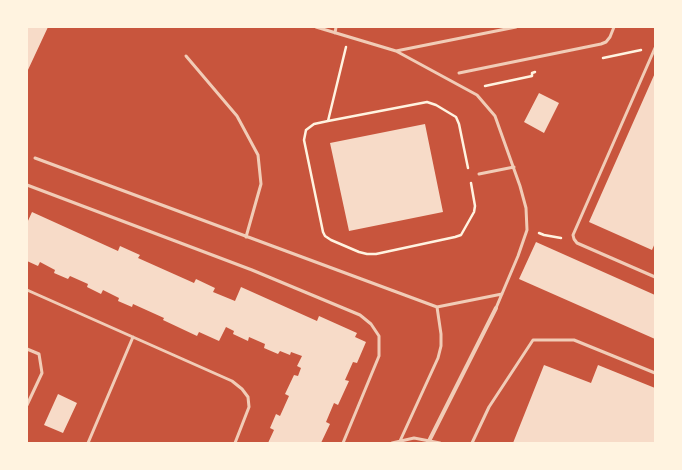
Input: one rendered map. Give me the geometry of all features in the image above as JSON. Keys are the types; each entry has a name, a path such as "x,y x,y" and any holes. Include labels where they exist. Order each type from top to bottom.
{"street":[{"path":"428,443 496,308"}],"lane":[{"path":"316,27 396,51 477,95 495,116 514,167 526,208 527,230 518,256 496,308"},
{"path":"335,33 336,27"},
{"path":"396,51 516,27"},
{"path":"459,73 601,44 606,42 610,37 614,27"},
{"path":"655,48 573,235 577,243 655,277"},
{"path":"186,56 237,116 258,155 261,184 246,237"},
{"path":"35,158 437,307 502,294"},
{"path":"479,174 514,167"},
{"path":"27,185 252,270 360,315 371,324 379,336 379,356 343,443"},
{"path":"27,290 232,381 242,389 248,397 249,407 235,443"},
{"path":"400,441 438,358 441,346 441,334 437,307"},
{"path":"88,443 133,337"},
{"path":"472,443 489,407 534,340 574,340 655,373"},
{"path":"27,349 39,354 42,373 27,405"},
{"path":"392,443 414,438 440,443"}],"path":[{"path":"328,121 348,37"},
{"path":"601,58 647,49"},
{"path":"467,89 532,76 532,73 540,71"},
{"path":"468,170 459,124 456,117 427,102 314,124 306,130 304,140 323,232 325,236 331,240 359,252 376,254 461,235 474,212 475,206 470,178"},
{"path":"544,235 574,239"}],"building":[{"path":"27,27 48,27 27,72"},
{"path":"655,73 655,243 652,250 589,222"},
{"path":"539,93 559,103 544,133 524,122"},
{"path":"425,124 443,212 349,231 330,143"},
{"path":"32,212 118,251 120,246 140,255 138,258 194,283 196,279 215,288 213,292 235,301 241,287 317,321 319,316 357,333 355,337 366,342 357,363 353,362 345,380 349,381 338,405 334,403 326,422 330,424 321,443 268,443 274,430 270,428 276,414 280,416 289,396 285,394 294,375 298,376 301,368 297,366 302,356 291,352 290,355 280,351 278,354 264,348 265,344 249,337 248,341 233,334 234,331 226,327 219,341 199,332 197,336 163,320 164,318 133,304 132,307 118,301 119,298 103,290 101,294 87,287 88,284 70,276 68,279 54,273 55,270 40,262 38,266 27,261 27,223"},
{"path":"536,242 655,295 655,339 519,279"},
{"path":"544,365 591,383 598,365 655,388 655,443 513,443"},
{"path":"58,394 77,403 63,433 44,425"}]}
